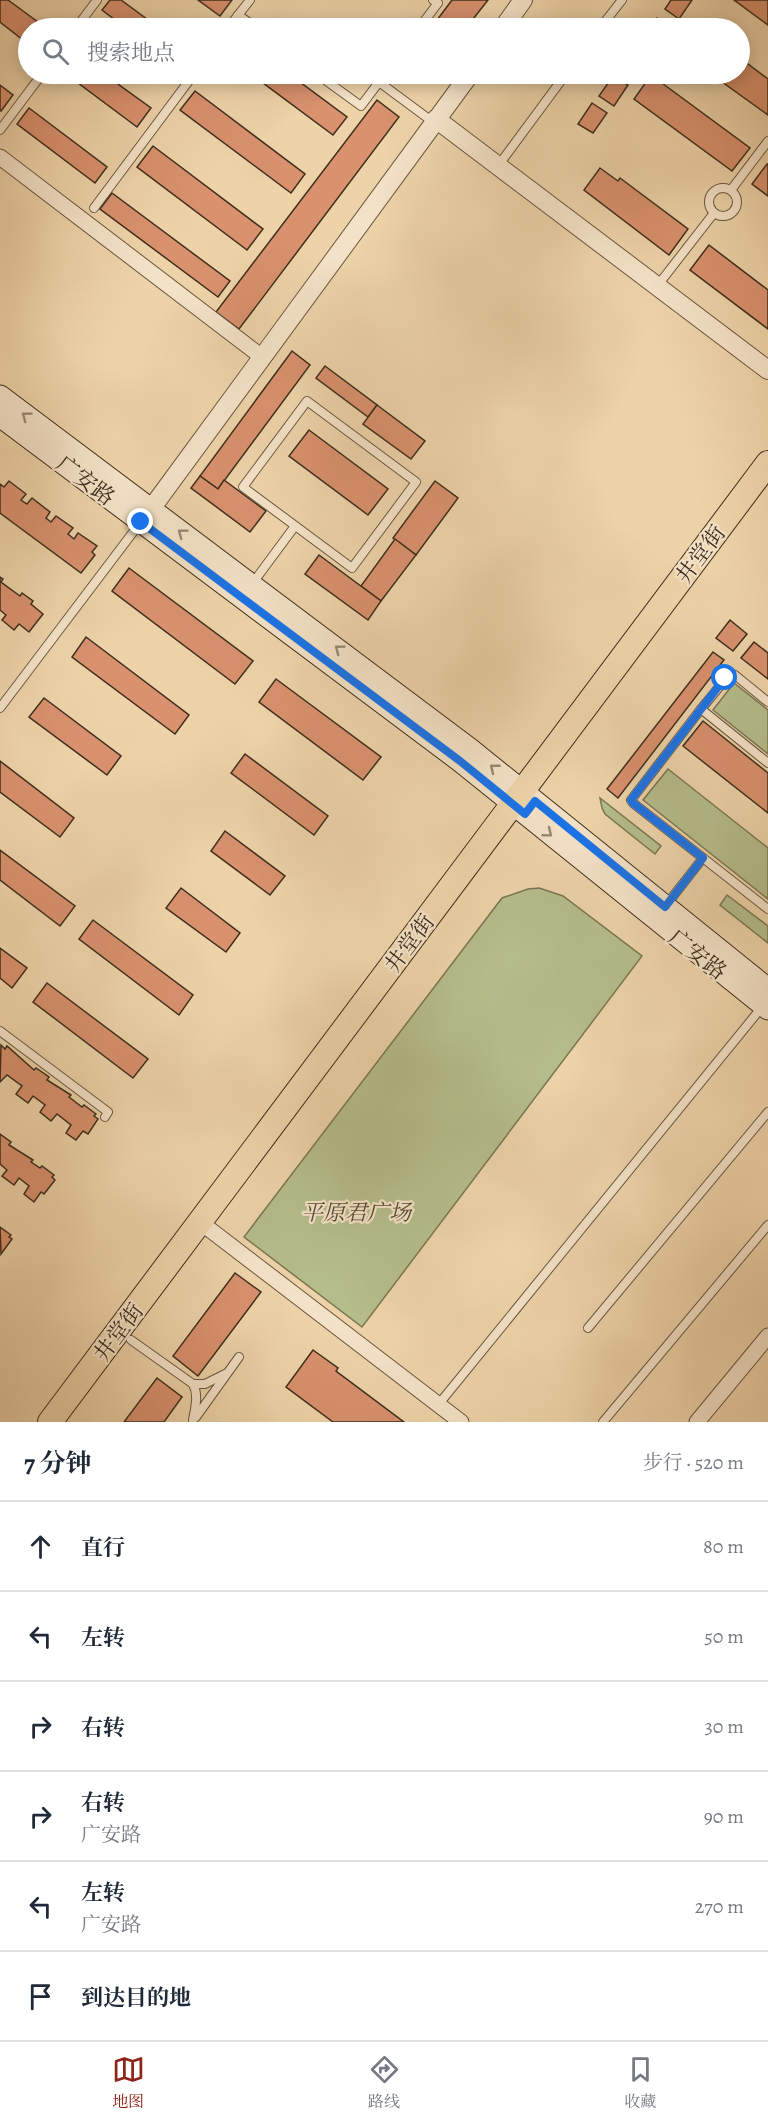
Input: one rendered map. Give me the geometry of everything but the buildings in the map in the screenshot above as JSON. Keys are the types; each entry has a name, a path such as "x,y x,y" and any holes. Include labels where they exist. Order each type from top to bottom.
{"main road":[{"name":"广安路","path":"0,396 146,515 451,754 524,803 665,907 766,1001"},
{"name":"广安路","path":"0,416 252,584 470,749 524,803 766,1001"},
{"name":"井堂街","path":"524,803 768,463"},
{"name":"井堂街","path":"50,1422 206,1227 524,803 768,490"},
{"name":"井堂街","path":"70,1422 131,1340 206,1227"}],"street":[{"path":"510,18 524,0"},
{"path":"146,515 463,84"},
{"path":"435,121 768,370"},
{"path":"0,158 262,357"},
{"path":"206,1227 461,1422"},
{"path":"697,1422 768,1336"}],"lane":[{"path":"84,18 97,0"},
{"path":"236,18 249,0"},
{"path":"427,18 438,3 433,0"},
{"path":"608,18 622,0"},
{"path":"238,15 242,18"},
{"path":"0,130 34,84"},
{"path":"94,208 187,84"},
{"path":"331,84 361,106 378,84"},
{"path":"382,84 435,121"},
{"path":"498,166 559,84"},
{"path":"731,190 768,141"},
{"path":"722,188 731,190 736,198 734,211 725,216 714,213 709,206 713,192 722,188"},
{"path":"658,286 714,213"},
{"path":"307,401 416,482 352,568 295,526 243,487 307,401"},
{"path":"0,708 146,515"},
{"path":"252,584 295,526"},
{"path":"768,702 735,675 730,674 631,800 768,909"},
{"path":"701,709 768,763"},
{"path":"665,907 703,858"},
{"path":"438,1405 766,1001"},
{"path":"0,1031 108,1112 105,1118"},
{"path":"588,1328 768,1112"},
{"path":"603,1422 768,1225"},
{"path":"131,1340 193,1384 196,1390 193,1421"},
{"path":"193,1421 239,1357"},
{"path":"193,1384 205,1384 228,1372"}],"green space":[{"path":"734,683 768,710 768,754 713,710"},
{"path":"668,769 768,848 768,899 643,800"},
{"path":"600,798 661,846 655,854 605,814"},
{"name":"平原君广场","path":"539,888 563,896 642,956 362,1327 244,1237 502,898 528,889"},
{"path":"727,895 768,926 768,943 720,905"}],"route":[{"path":"141,522 460,761 525,814 535,801 665,907 703,858 633,803 632,796 725,678"}]}
